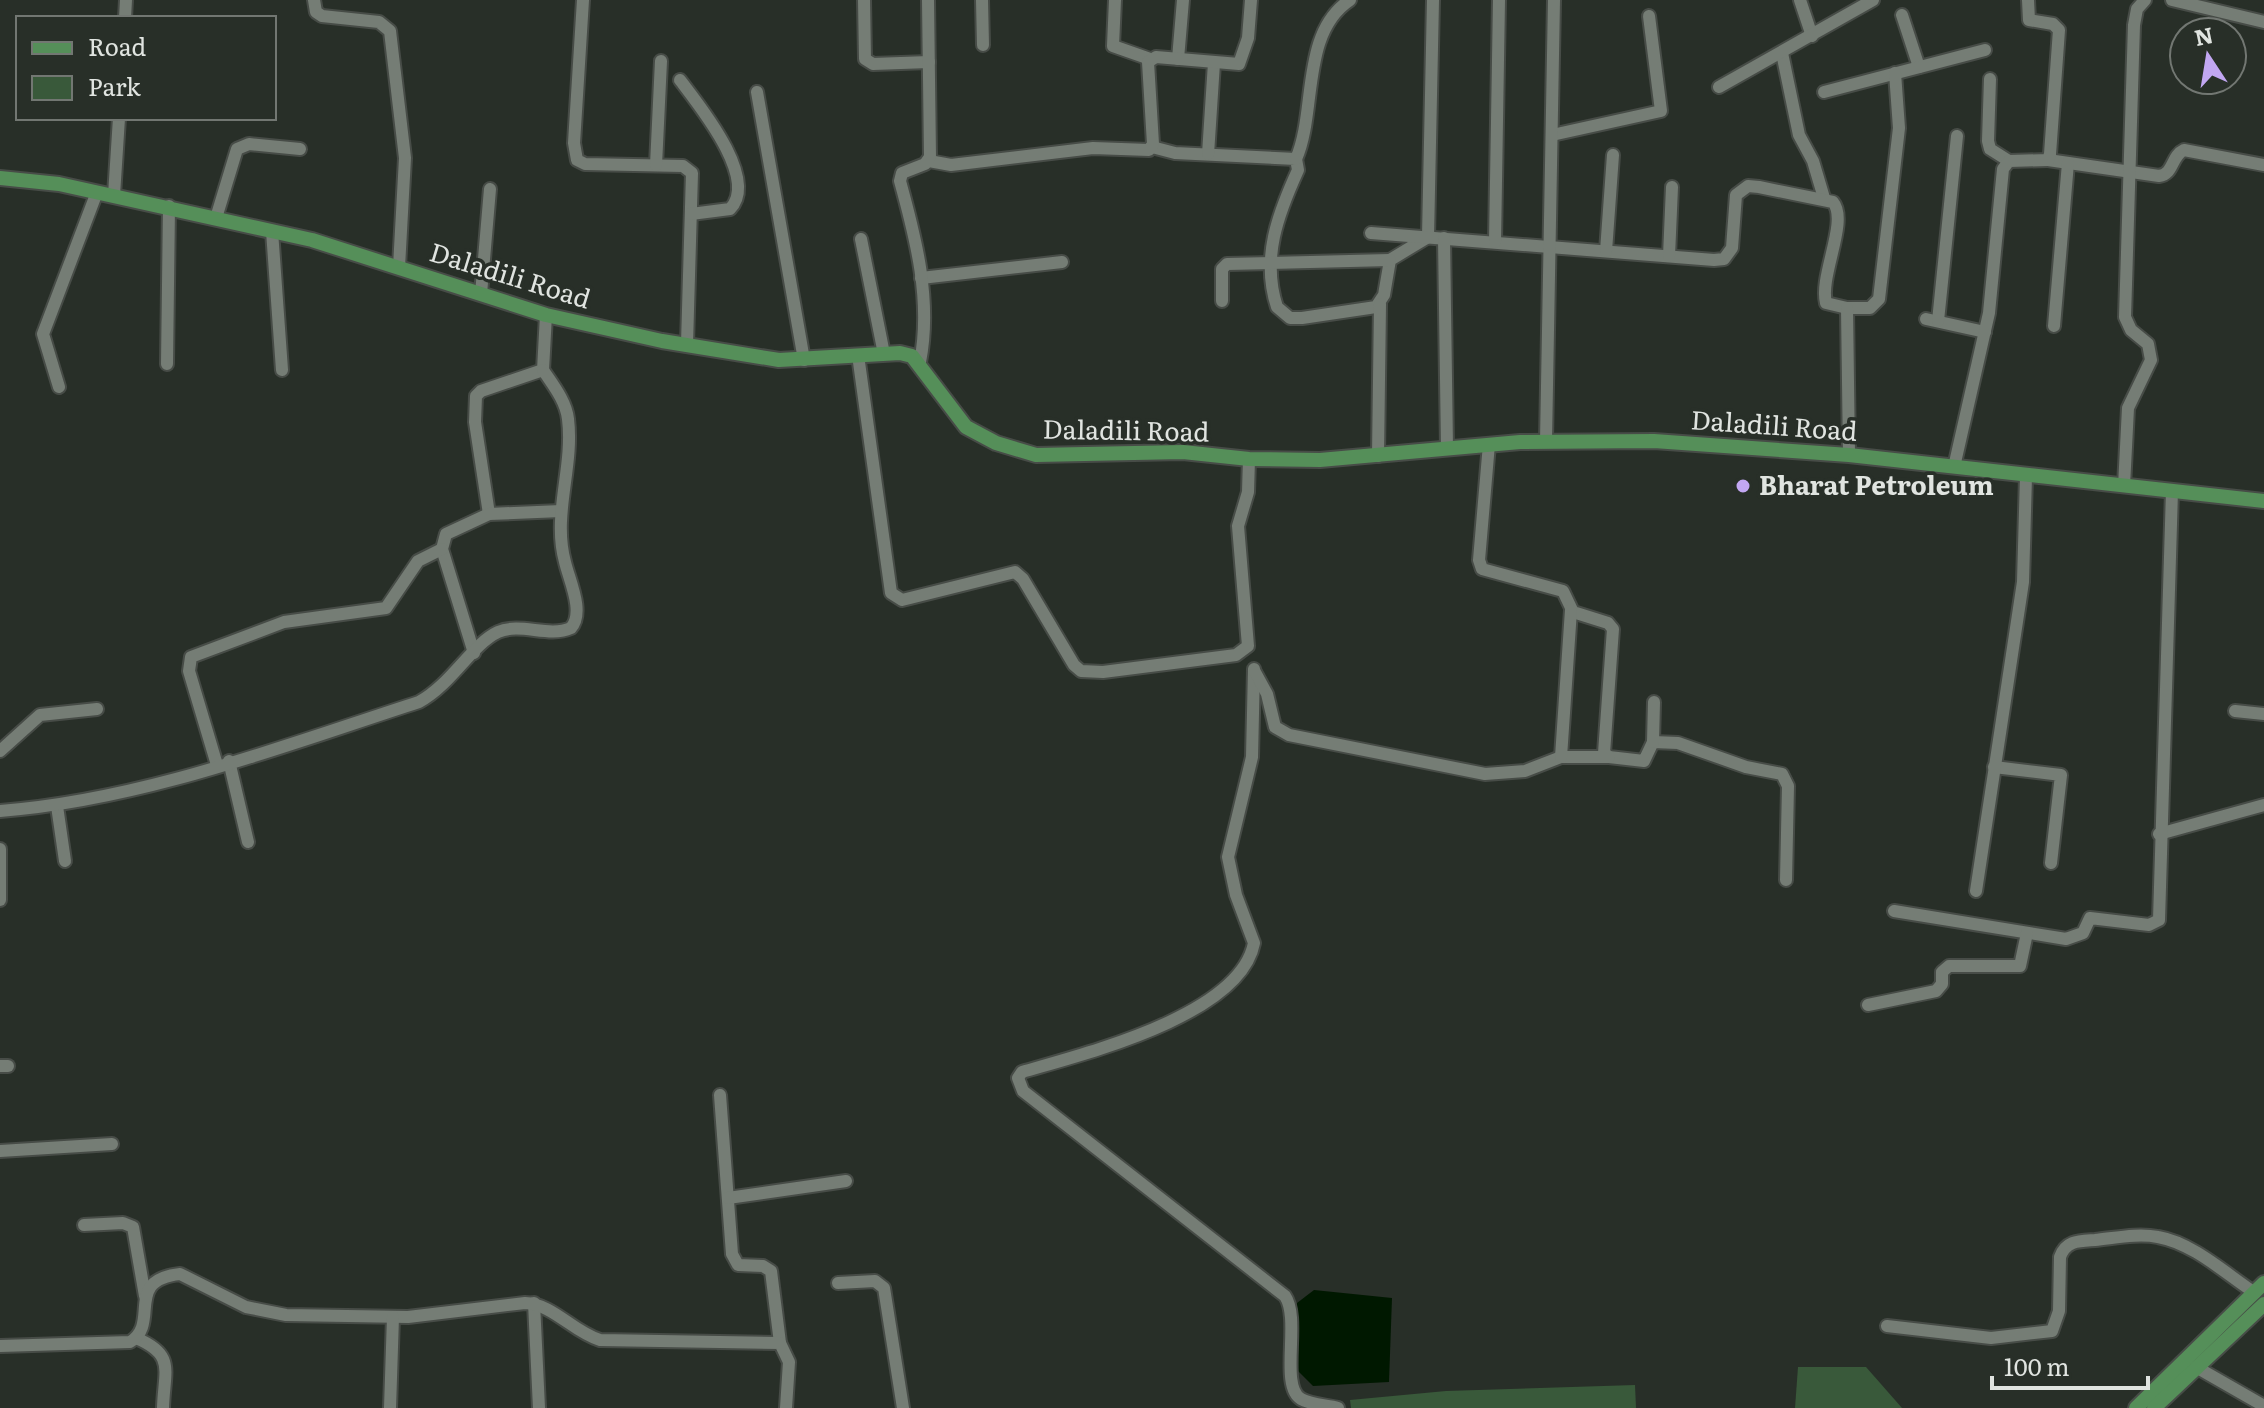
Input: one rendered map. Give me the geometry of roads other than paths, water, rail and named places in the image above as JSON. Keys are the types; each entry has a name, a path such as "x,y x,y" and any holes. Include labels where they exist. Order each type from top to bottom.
{"main road":[{"name":"Daladili Road","path":"0,178 169,206 399,267 546,315 687,344 779,360 900,353 920,362 966,427 1014,450 1057,455 1183,452 1249,459 1378,456 1546,441 1654,441 1849,455 2264,501"},
{"path":"2154,1408 2196,1367 2261,1293"},
{"path":"2136,1408 2261,1293"}],"street":[{"path":"314,0 316,12 322,16 379,22 390,31 405,158 399,267"},
{"path":"583,0 574,155 585,164 691,169 687,344"},
{"path":"864,0 865,59 873,64 929,62"},
{"path":"928,0 929,161"},
{"path":"982,0 983,45"},
{"path":"1115,0 1113,46 1150,59 1239,64 1243,61 1251,0"},
{"path":"1178,59 1183,0"},
{"path":"1428,237 1433,0"},
{"path":"1495,242 1499,0"},
{"path":"1546,441 1554,0"},
{"path":"1800,0 1812,36"},
{"path":"1719,87 1873,0"},
{"path":"2028,0 2029,20 2053,24 2059,30 2048,160"},
{"path":"2124,486 2128,408 2149,368 2151,353 2142,337 2126,324 2125,317 2127,170 2134,25 2137,9 2145,0"},
{"path":"2172,0 2264,22"},
{"path":"1342,6 1325,28 1306,100 1306,137 1296,159 1298,170 1274,232 1271,261 1277,307 1290,318 1371,309 1380,304"},
{"path":"1902,15 1919,67"},
{"path":"1552,135 1661,111 1649,16"},
{"path":"1824,92 1985,50"},
{"path":"1782,53 1799,135 1813,161 1824,198"},
{"path":"1150,59 1147,68 1152,147"},
{"path":"656,165 661,61"},
{"path":"1208,154 1214,63"},
{"path":"1371,233 1724,259 1732,248 1736,195 1748,186 1824,198 1837,207 1838,217 1824,296 1831,306 1870,308 1879,299 1899,128 1895,73"},
{"path":"1990,79 1988,141 1990,149 2009,161 2048,160 2165,176 2184,150 2264,165"},
{"path":"680,80 726,146 736,187 737,200 730,209 691,214"},
{"path":"757,92 804,360"},
{"path":"114,195 119,120"},
{"path":"1957,136 1932,320 1985,332"},
{"path":"216,218 237,149 249,144 300,149"},
{"path":"920,362 925,325 921,278 900,177 929,161 951,165 1093,148 1141,151 1152,147 1296,159"},
{"path":"1606,251 1613,155"},
{"path":"1954,467 1985,332 2003,169 2009,161"},
{"path":"2054,326 2068,163"},
{"path":"1669,256 1672,187"},
{"path":"481,294 490,189"},
{"path":"59,387 43,334 97,192"},
{"path":"167,364 169,206"},
{"path":"272,231 282,370"},
{"path":"1222,301 1224,266 1271,261 1390,260 1428,237"},
{"path":"1444,238 1447,448"},
{"path":"861,239 884,354"},
{"path":"1378,456 1380,304 1390,260"},
{"path":"921,278 1062,262"},
{"path":"1847,308 1849,455"},
{"path":"0,811 57,806 118,793 419,702 446,684 474,653 500,631 521,628 565,631 575,623 577,609 561,542 568,418 558,392 543,370 546,315"},
{"path":"858,355 889,588 895,597 915,597 1015,572 1023,579 1074,665 1091,673 1244,652"},
{"path":"489,514 475,422 476,396 481,391 543,370"},
{"path":"1489,444 1479,565 1487,572 1563,591 1571,610 1561,757"},
{"path":"1244,652 1250,640 1238,526 1248,492 1249,459"},
{"path":"1976,891 2023,582 2026,476"},
{"path":"1894,911 2073,940 2083,933 2090,918 2095,917 2155,924 2160,915 2159,834 2172,491"},
{"path":"474,653 442,541 453,528 489,514 561,511"},
{"path":"248,842 189,671 191,657 284,622 386,608 418,561 442,549"},
{"path":"1571,610 1608,623 1613,629 1603,748 1609,757"},
{"path":"1244,652 1267,694 1275,727 1289,735 1485,774 1525,771 1561,757 1644,761 1653,742 1654,702"},
{"path":"1254,669 1252,757 1228,857 1236,895 1254,943 1248,960 1212,997 1184,1015 1075,1057 1022,1072 1018,1078 1023,1091 1285,1296 1291,1309 1292,1380 1296,1394 1305,1400 1338,1408"},
{"path":"0,751 40,715 97,709"},
{"path":"2235,711 2264,714"},
{"path":"1653,742 1678,743 1786,777 1786,880"},
{"path":"1994,767 2061,775 2051,863"},
{"path":"2159,834 2264,805"},
{"path":"57,806 65,861"},
{"path":"0,849 0,900"},
{"path":"1868,1005 1936,991 1942,984 1942,972 1949,966 2020,966 2027,933"},
{"path":"720,1095 734,1260 744,1267 763,1266 771,1271 780,1343 789,1362 786,1408"},
{"path":"0,1151 112,1144"},
{"path":"728,1198 846,1181"},
{"path":"84,1225 123,1223 133,1227 145,1296"},
{"path":"1887,1326 1991,1338 2052,1331 2059,1311 2060,1257 2062,1250 2074,1242 2145,1236 2164,1238 2261,1293"},
{"path":"136,1338 145,1296 153,1282 180,1274 260,1312 310,1317 393,1317 534,1303 600,1340 780,1343"},
{"path":"838,1283 875,1281 884,1288 903,1408"},
{"path":"534,1303 539,1408"},
{"path":"390,1408 393,1317"},
{"path":"0,1346 122,1344 136,1338 156,1346 164,1357 163,1408"},
{"path":"2196,1367 2264,1406"}],"place":[{"name":"Bharat Petroleum","path":"1743,486"}]}
